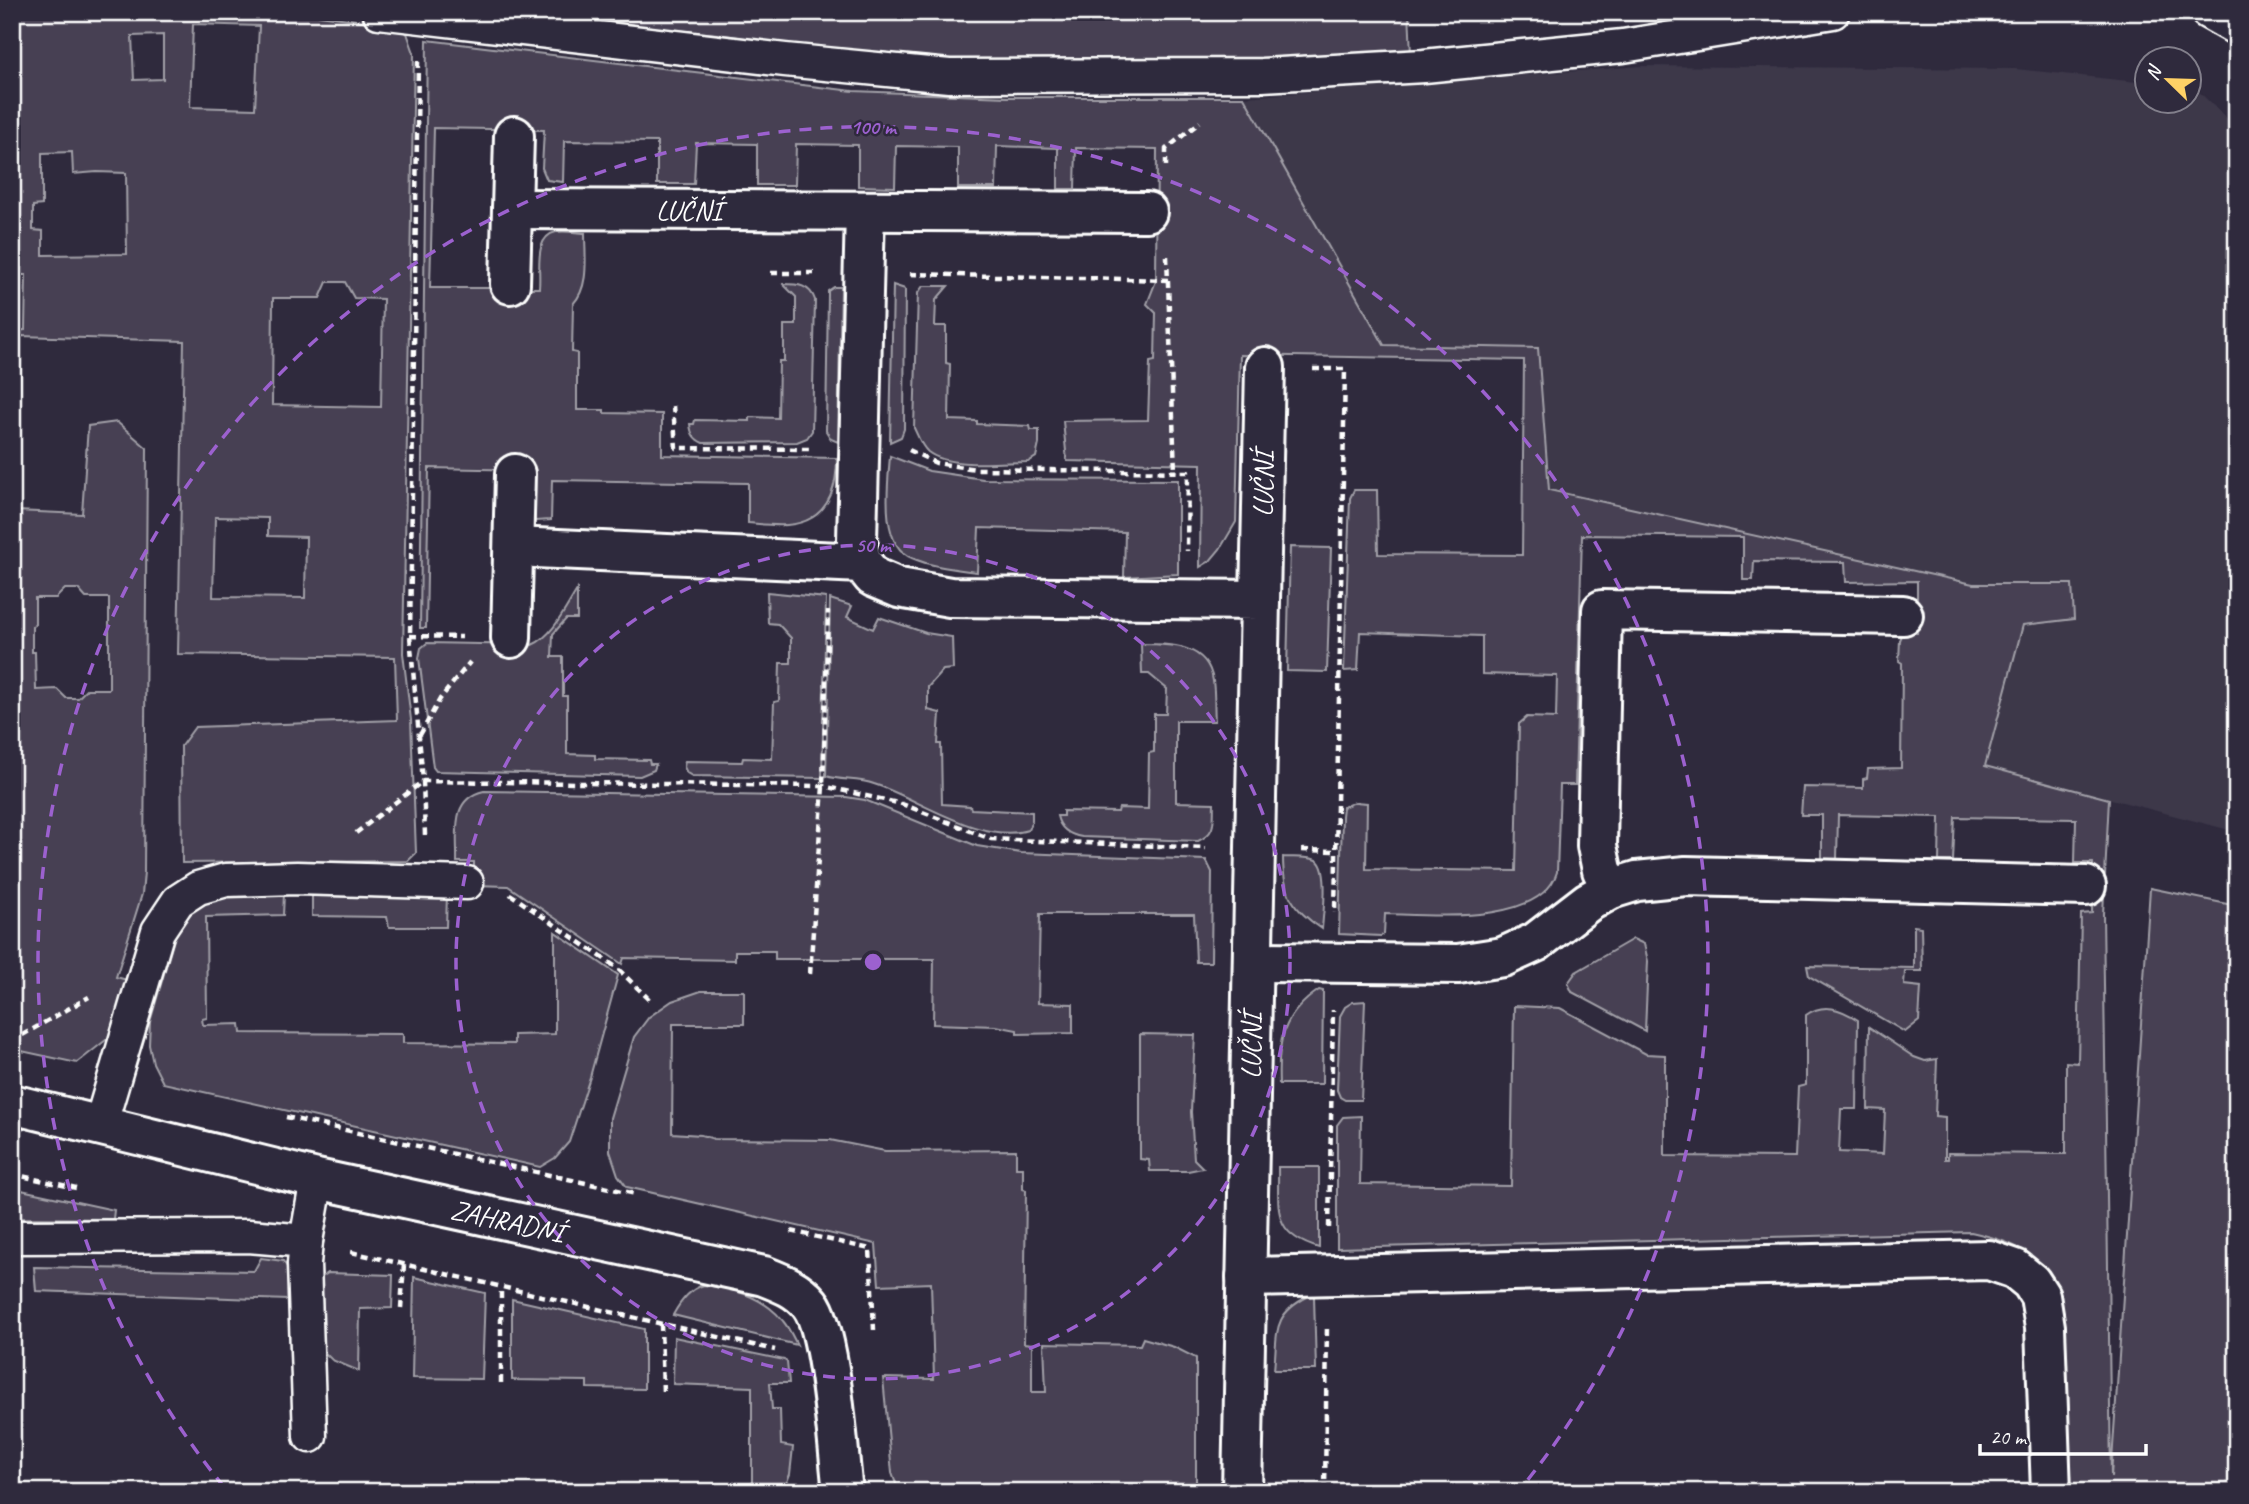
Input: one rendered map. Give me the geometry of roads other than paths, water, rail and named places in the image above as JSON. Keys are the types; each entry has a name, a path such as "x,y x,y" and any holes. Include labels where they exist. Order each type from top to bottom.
{"street":[{"path":"510,284 514,136"},
{"name":"LUČNÍ","path":"512,209 1147,212"},
{"path":"865,211 857,541 862,563 873,577 900,589 950,597 1260,600"},
{"name":"LUČNÍ","path":"1242,1492 1265,368"},
{"path":"511,638 515,474"},
{"path":"513,547 862,563"},
{"path":"1611,889 1602,870 1597,846 1602,610 1903,615"},
{"path":"1253,962 1458,964 1503,957 1536,942 1588,902 1611,889 1637,881 1686,876 2085,886"},
{"name":"ZAHRADNÍ","path":"12,1104 317,1180 764,1276 792,1287 811,1306 824,1339 843,1492"},
{"path":"1246,1277 1989,1260 2015,1269 2031,1282 2040,1296 2045,1327 2051,1492"}],"lane":[{"path":"379,12 785,60 949,76 1262,75 1424,66 1623,46 1833,12"},
{"path":"2207,12 2237,29"},
{"path":"100,1126 158,931 178,901 198,888 226,880 297,878 467,883"},
{"path":"310,1436 304,1264 317,1180"},
{"path":"12,1237 249,1236 306,1241"}]}
